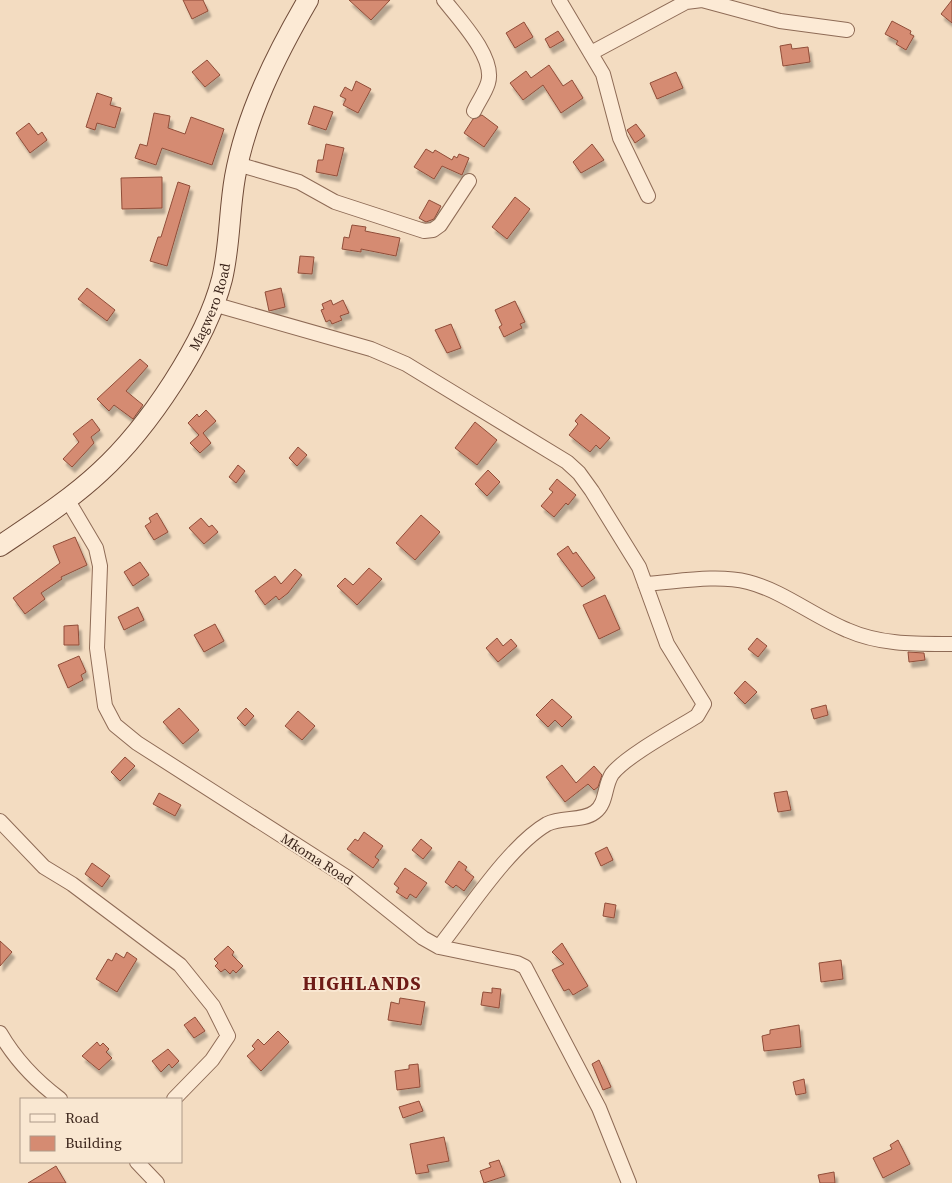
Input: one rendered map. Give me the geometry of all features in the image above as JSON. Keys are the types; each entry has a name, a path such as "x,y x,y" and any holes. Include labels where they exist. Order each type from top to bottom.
{"street":[{"name":"Magwero Road","path":"0,546 67,499 113,460 138,431 174,381 213,304 223,272 238,164 265,82 308,0"},
{"path":"444,0 483,53 488,66 488,82 474,111"},
{"path":"559,0 603,74 620,138 648,196"},
{"path":"591,53 686,2 702,0 780,21 847,30"},
{"path":"238,164 299,182 335,202 424,231 438,227 470,181"},
{"path":"213,304 371,349 406,364 567,462 580,473 639,567 667,644 704,704 703,709 697,716 623,763 612,775 602,802 595,812 586,816 556,820 546,824 517,847 439,947"},
{"name":"Mkoma Road","path":"67,499 96,548 100,589 97,648 105,706 115,725 137,743 348,878 423,938 439,947 516,962 525,967 599,1108 629,1183"},
{"path":"645,584 720,580 746,582 771,590 849,631 889,643 952,644"},
{"path":"0,821 44,867 72,884 180,965 213,1006 228,1036 212,1060 175,1098"},
{"path":"0,1033 7,1046 38,1082 59,1098"},
{"path":"138,1163 157,1183"}],"building":[{"path":"183,0 203,0 208,11 192,19"},
{"path":"349,0 390,0 371,20"},
{"path":"952,0 952,23 941,14"},
{"path":"892,21 911,31 910,34 914,36 906,50 896,44 898,41 885,34"},
{"path":"524,22 533,37 515,48 506,33"},
{"path":"558,31 564,40 550,48 545,39"},
{"path":"791,44 792,49 808,47 810,62 783,66 780,46"},
{"path":"207,60 220,75 205,87 192,72"},
{"path":"549,65 563,86 572,80 583,98 561,113 543,85 523,100 510,83 526,71 531,78"},
{"path":"676,72 683,88 657,99 650,83"},
{"path":"356,81 371,89 358,113 343,105 346,99 340,96 345,87 352,91"},
{"path":"97,93 112,98 110,105 121,108 115,128 97,123 95,130 86,127"},
{"path":"314,106 333,112 326,130 308,124"},
{"path":"154,113 170,116 168,128 185,134 191,117 224,129 212,165 162,148 156,165 135,158 140,144 147,146"},
{"path":"482,115 498,127 484,147 464,133 473,119"},
{"path":"29,123 38,135 42,132 47,140 30,153 16,133"},
{"path":"636,124 645,136 635,143 627,130"},
{"path":"326,144 344,148 337,176 316,172 318,160 323,160"},
{"path":"592,144 604,160 581,173 573,162"},
{"path":"426,149 433,153 435,150 452,160 454,156 457,158 459,154 469,158 462,175 442,166 434,179 414,167"},
{"path":"162,177 162,208 122,209 121,178"},
{"path":"178,182 190,186 167,266 150,261 158,237 161,237"},
{"path":"515,197 530,209 507,239 492,227"},
{"path":"429,200 441,206 434,219 426,222 419,218"},
{"path":"352,225 366,227 365,231 400,238 396,256 361,249 361,252 342,249 344,237 349,238"},
{"path":"300,256 314,257 312,274 298,273"},
{"path":"87,288 115,310 107,321 78,299"},
{"path":"281,288 285,307 269,311 265,292"},
{"path":"331,300 333,305 343,300 349,313 340,316 342,320 332,324 330,320 326,322 321,310 324,309 322,304"},
{"path":"515,301 525,322 520,324 522,328 504,337 499,327 502,325 495,310"},
{"path":"451,324 461,348 447,353 435,330"},
{"path":"140,359 148,366 126,391 143,405 133,419 114,405 109,411 97,399"},
{"path":"206,410 216,421 203,433 211,443 200,453 190,443 199,435 188,423 197,414 199,417"},
{"path":"581,414 610,438 600,449 596,445 590,452 569,435 578,424 575,421"},
{"path":"92,419 100,430 91,437 94,443 72,467 63,459 79,442 73,434"},
{"path":"475,422 497,440 477,465 455,448"},
{"path":"298,447 307,455 297,466 289,458"},
{"path":"238,465 245,471 236,483 229,477"},
{"path":"488,470 500,482 487,496 475,484"},
{"path":"557,479 576,495 554,517 541,506 553,492 549,489"},
{"path":"157,513 168,532 154,540 145,526 151,522 149,518"},
{"path":"421,515 440,532 415,560 396,543"},
{"path":"201,518 209,527 212,525 218,532 204,544 189,528"},
{"path":"75,537 87,565 61,577 62,579 41,593 45,599 25,614 13,598 60,563 53,546"},
{"path":"568,546 573,554 576,552 595,578 582,587 557,554"},
{"path":"140,562 149,575 133,586 124,572"},
{"path":"369,568 382,579 357,605 337,586 345,578 353,585"},
{"path":"295,569 302,575 288,593 279,600 276,596 265,605 255,591 275,576 281,584"},
{"path":"605,595 620,629 599,639 583,605"},
{"path":"138,607 144,620 124,630 118,617"},
{"path":"215,624 224,641 204,652 194,635"},
{"path":"78,625 79,645 64,645 64,626"},
{"path":"497,638 503,646 511,639 517,646 498,662 486,648"},
{"path":"757,638 767,646 758,657 748,649"},
{"path":"908,652 924,653 925,660 909,662"},
{"path":"79,656 86,672 81,675 83,680 68,688 58,665"},
{"path":"745,681 757,692 745,704 734,693"},
{"path":"552,699 572,717 562,727 555,720 548,727 536,715"},
{"path":"826,705 828,715 814,719 811,709"},
{"path":"179,708 199,730 183,744 163,722"},
{"path":"246,708 254,716 245,726 237,718"},
{"path":"298,711 315,726 302,740 285,726"},
{"path":"125,757 135,766 120,781 111,772"},
{"path":"562,765 576,783 594,766 602,775 598,787 594,790 588,784 565,802 546,777"},
{"path":"787,791 791,810 778,812 774,793"},
{"path":"159,793 181,805 175,816 153,804"},
{"path":"364,832 383,846 375,857 379,860 373,868 347,849 355,839 358,841"},
{"path":"421,839 432,848 423,859 412,850"},
{"path":"607,847 613,860 601,866 595,853"},
{"path":"459,861 467,867 465,870 474,877 464,891 456,885 453,888 445,882"},
{"path":"92,863 110,876 102,887 85,874"},
{"path":"405,868 427,883 416,898 410,894 407,899 396,892 399,888 394,884"},
{"path":"605,903 616,905 614,918 603,916"},
{"path":"0,941 12,952 0,966"},
{"path":"562,943 588,986 573,995 569,989 564,991 552,970 564,964 552,952"},
{"path":"228,946 234,952 232,955 243,966 236,973 233,970 230,974 225,969 221,972 215,966 218,963 214,959"},
{"path":"127,952 137,959 117,992 96,979 108,959 112,961 116,953 124,958"},
{"path":"841,960 843,979 821,982 819,963"},
{"path":"492,988 501,989 499,1008 481,1005 483,992 492,993"},
{"path":"400,998 425,1002 421,1025 388,1020 391,1002 399,1004"},
{"path":"195,1017 205,1031 194,1038 184,1025"},
{"path":"799,1025 801,1047 764,1051 762,1036 770,1034 770,1030"},
{"path":"278,1031 289,1042 261,1071 247,1056 255,1049 252,1046 258,1039 264,1045"},
{"path":"97,1042 100,1046 103,1043 109,1049 106,1052 112,1058 99,1070 82,1056"},
{"path":"168,1049 179,1061 172,1068 169,1064 161,1072 152,1061"},
{"path":"599,1060 611,1087 603,1090 592,1064"},
{"path":"418,1064 420,1087 397,1090 395,1071 409,1069 409,1065"},
{"path":"804,1079 806,1093 796,1095 793,1082"},
{"path":"419,1101 423,1111 403,1118 399,1107"},
{"path":"444,1137 449,1161 427,1165 429,1172 416,1174 410,1144"},
{"path":"898,1140 910,1164 883,1178 873,1158 892,1149 890,1145"},
{"path":"499,1160 505,1176 484,1183 480,1171 491,1167 489,1163"},
{"path":"56,1166 66,1183 28,1183"},
{"path":"834,1172 835,1183 820,1183 818,1175"}],"district":[{"name":"HIGHLANDS","path":"362,983"}]}
